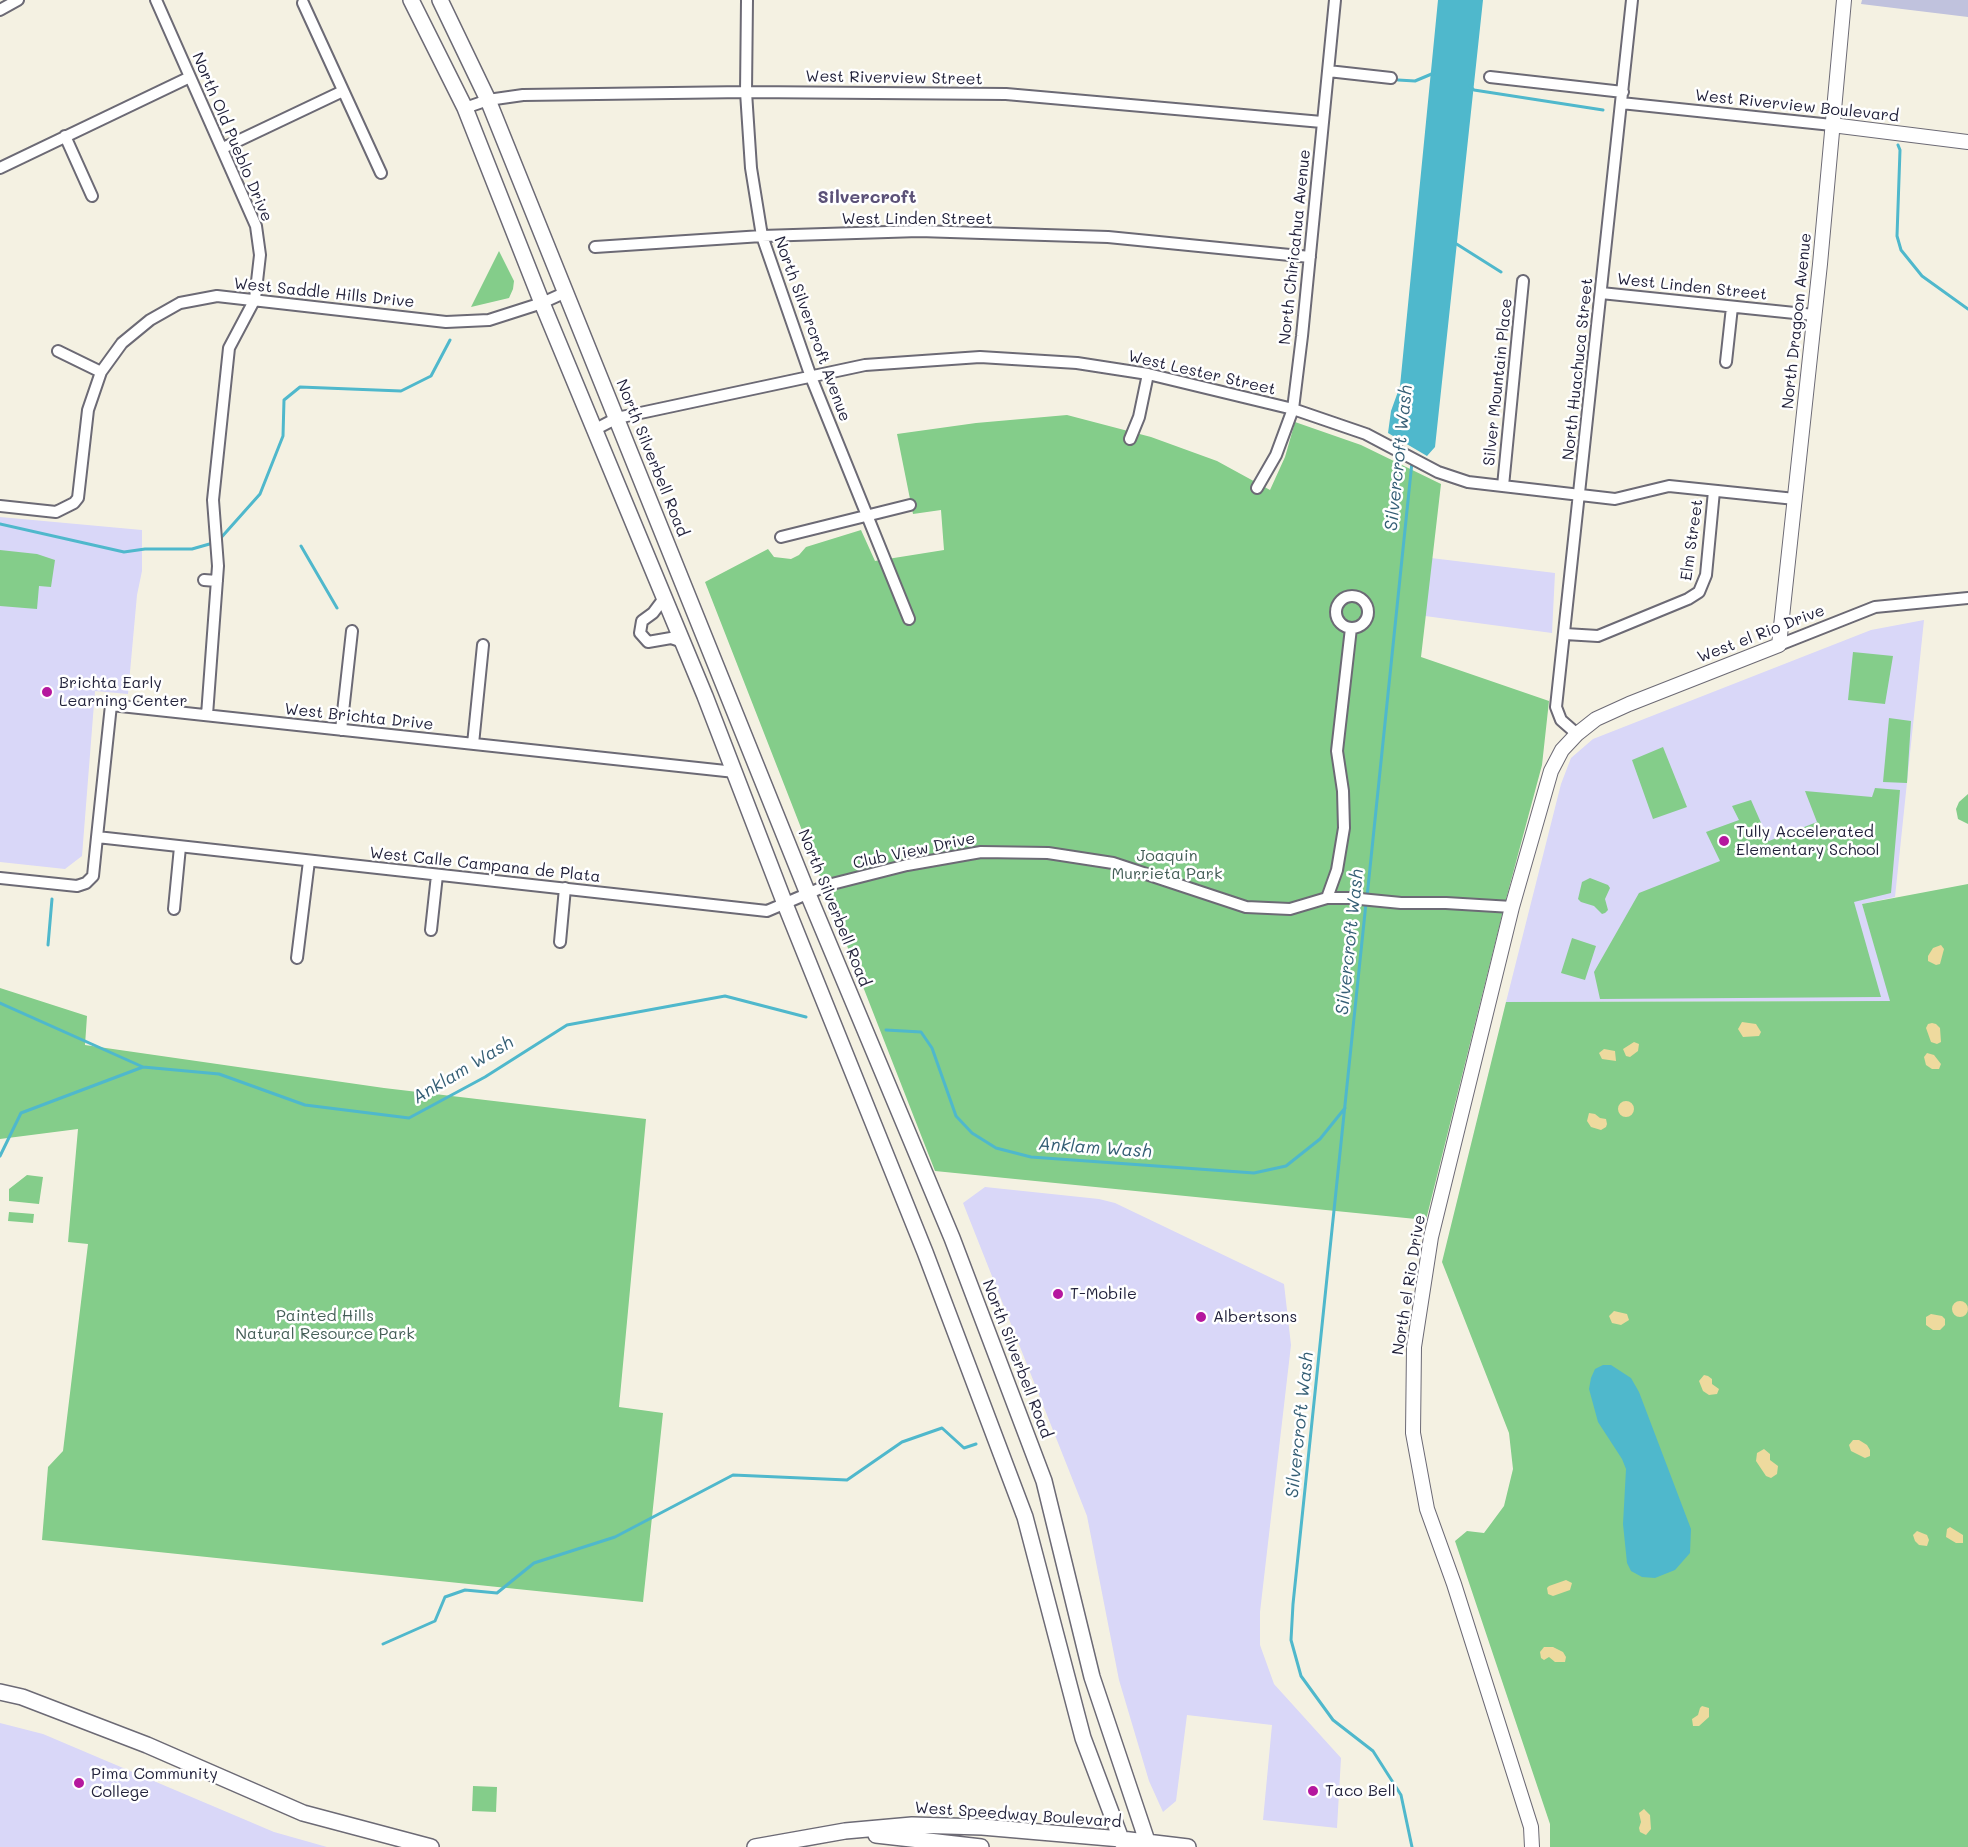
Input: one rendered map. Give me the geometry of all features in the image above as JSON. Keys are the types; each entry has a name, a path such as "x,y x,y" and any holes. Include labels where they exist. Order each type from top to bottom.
{"main road":[{"path":"411,0 465,108 542,303 683,642 784,904 925,1252 1025,1517 1083,1738 1123,1843"},
{"name":"North Silverbell Road","path":"440,0 488,100 808,894 952,1238 1044,1481 1092,1677 1149,1845"},
{"path":"735,772 757,766"},
{"path":"0,1692 22,1697 147,1745 303,1813 431,1847"},
{"name":"West Speedway Boulevard","path":"755,1847 845,1831 912,1825 974,1827 1123,1843 1188,1847"},
{"name":"West Speedway Boulevard","path":"845,1831 981,1847"}],"street":[{"path":"0,10 18,0"},
{"name":"North Old Pueblo Drive","path":"156,0 256,226 260,255 255,299 229,348 213,500 217,581 207,715"},
{"name":"North Silvercroft Avenue","path":"747,0 746,92 751,168 762,236 811,376 909,619"},
{"name":"North Chiricahua Avenue","path":"1257,488 1276,455 1293,409 1335,0"},
{"name":"North Huachuca Street","path":"1577,734 1561,720 1556,707 1632,0"},
{"name":"North Dragoon Avenue","path":"1779,645 1844,0"},
{"path":"303,3 381,173"},
{"path":"1328,71 1391,78"},
{"path":"0,168 190,76"},
{"name":"West Riverview Boulevard","path":"1490,77 1622,98 1968,142"},
{"path":"223,148 343,91"},
{"name":"West Riverview Street","path":"465,108 488,100 524,95 746,92 1005,94 1322,122"},
{"path":"64,136 92,196"},
{"name":"West Linden Street","path":"596,247 762,236 919,231 1108,237 1310,257"},
{"name":"Silver Mountain Place","path":"1503,486 1523,280"},
{"name":"West Saddle Hills Drive","path":"0,506 57,512 69,507 78,498 88,410 101,372 122,343 150,320 180,303 217,296 446,322 489,320 542,303 564,292"},
{"name":"West Linden Street","path":"1601,293 1814,315"},
{"path":"1726,362 1732,307"},
{"path":"58,351 101,372"},
{"name":"West Lester Street","path":"594,430 617,418 865,365 980,357 1077,363 1148,374 1293,409 1366,434 1438,472 1468,482 1615,499 1669,486 1795,499"},
{"path":"1130,439 1139,417 1148,374"},
{"name":"Elm Street","path":"1565,634 1598,636 1688,600 1699,592 1706,575 1714,491"},
{"path":"781,537 910,505"},
{"path":"204,580 217,581"},
{"path":"664,597 653,613 642,621 640,633 648,642 671,638 683,642"},
{"name":"West el Rio Drive","path":"1577,734 1596,719 1629,704 1875,607 1968,598"},
{"path":"1327,898 1337,870 1344,828 1343,791 1337,751 1351,628"},
{"path":"341,730 352,631"},
{"path":"473,744 483,645"},
{"name":"West Brichta Drive","path":"97,837 111,705 735,772"},
{"name":"North el Rio Drive","path":"1532,1847 1531,1827 1455,1584 1427,1509 1413,1433 1414,1347 1431,1237 1512,907 1551,771 1562,750 1577,734"},
{"path":"0,878 77,886 87,883 93,876 97,837"},
{"name":"West Calle Campana de Plata","path":"97,837 767,911 784,904"},
{"path":"174,909 180,847"},
{"name":"Club View Drive","path":"784,904 828,885 907,865 981,852 1003,852 1048,853 1113,863 1246,907 1290,909 1327,898 1350,898 1387,902 1512,907"},
{"path":"297,958 309,861"},
{"path":"431,930 436,874"},
{"path":"560,942 565,888"}],"shaded area":[{"path":"1862,0 1968,0 1968,17 1861,4"},
{"name":"Brichta Early Learning Center","path":"0,517 142,530 142,571 137,595 128,694 95,691 82,856 65,869 0,862"},
{"path":"1431,558 1555,573 1552,633 1425,616"},
{"name":"Tully Accelerated Elementary School","path":"1924,620 1895,897 1862,904 1891,1001 1506,1002 1561,784 1571,758 1593,739 1871,630"},
{"path":"985,1187 1099,1199 1115,1203 1284,1284 1291,1345 1260,1612 1260,1645 1274,1684 1341,1758 1337,1828 1263,1820 1272,1725 1187,1715 1176,1801 1163,1812 1149,1781 1119,1680 1087,1516 963,1203"},
{"name":"Pima Community College","path":"0,1723 43,1734 274,1832 327,1847 0,1847"}],"green space":[{"path":"499,251 514,281 509,298 471,307"},
{"name":"Joaquin Murrieta Park","path":"1067,415 1151,437 1217,461 1270,490 1285,457 1295,422 1361,445 1441,484 1421,657 1549,701 1542,765 1426,1220 935,1171 705,582 768,549 774,557 791,559 799,555 806,547 861,530 875,561 944,550 941,510 913,514 897,434 976,423"},
{"path":"0,550 37,554 55,560 51,587 39,586 37,609 0,606"},
{"path":"1853,652 1893,656 1885,704 1848,700"},
{"path":"1889,718 1911,721 1907,783 1883,782"},
{"path":"1663,747 1687,807 1653,819 1632,760"},
{"path":"1875,788 1900,790 1891,893 1854,902 1881,997 1600,999 1594,972 1639,893 1720,861 1706,832 1739,820 1732,806 1751,800 1769,841 1817,822 1805,791 1872,797"},
{"path":"1968,794 1968,824 1958,819 1956,809 1959,802"},
{"path":"1590,878 1610,888 1605,899 1608,910 1605,913 1602,914 1594,906 1578,899 1582,882"},
{"path":"1968,884 1968,1847 1550,1847 1550,1824 1455,1541 1467,1531 1484,1533 1504,1506 1513,1469 1509,1433 1442,1262 1506,1002 1890,1001 1862,904"},
{"path":"1572,938 1596,946 1585,980 1561,973"},
{"name":"Painted Hills Natural Resource Park","path":"0,988 87,1016 85,1045 384,1088 646,1119 619,1407 663,1413 643,1602 42,1540 48,1467 63,1451 88,1244 68,1242 78,1129 0,1139"},
{"path":"27,1175 43,1177 39,1204 9,1201 9,1189"},
{"path":"9,1212 34,1214 33,1223 8,1221"},
{"path":"473,1786 497,1787 496,1812 472,1811"}],"sand":[{"path":"1941,945 1944,949 1940,964 1936,965 1928,961 1933,948"},
{"path":"1742,1022 1756,1024 1761,1032 1759,1036 1743,1037 1738,1029"},
{"path":"1932,1023 1940,1028 1941,1042 1937,1044 1931,1042 1926,1028"},
{"path":"1634,1042 1639,1044 1638,1051 1630,1057 1626,1056 1623,1049"},
{"path":"1604,1049 1615,1051 1616,1061 1602,1059 1599,1053"},
{"path":"1927,1053 1934,1055 1941,1064 1939,1069 1932,1069 1926,1065 1924,1057"},
{"path":"1626,1101 1634,1109 1626,1117 1618,1109"},
{"path":"1589,1113 1606,1119 1606,1127 1601,1130 1591,1127 1587,1121"},
{"path":"1960,1301 1968,1309 1960,1317 1952,1309"},
{"path":"1614,1311 1627,1314 1629,1320 1621,1325 1612,1323 1609,1316"},
{"path":"1931,1314 1942,1316 1945,1319 1945,1325 1940,1330 1933,1330 1926,1325 1926,1317"},
{"path":"1704,1375 1712,1379 1712,1384 1719,1389 1717,1394 1709,1395 1703,1391 1699,1381"},
{"path":"1853,1440 1859,1440 1867,1445 1870,1456 1865,1458 1851,1451 1849,1445"},
{"path":"1764,1449 1770,1454 1770,1460 1778,1466 1777,1474 1771,1478 1766,1476 1756,1461 1757,1453"},
{"path":"1950,1527 1963,1535 1963,1543 1956,1543 1946,1537 1947,1529"},
{"path":"1917,1531 1927,1535 1929,1540 1927,1546 1919,1545 1915,1541 1913,1535"},
{"path":"1566,1580 1572,1583 1570,1590 1553,1596 1548,1594 1549,1586"},
{"path":"1544,1647 1553,1647 1563,1652 1566,1657 1565,1662 1555,1662 1549,1657 1544,1660 1541,1658 1540,1652"},
{"path":"1702,1706 1709,1708 1709,1717 1699,1726 1693,1726 1692,1719 1698,1715"},
{"path":"1644,1809 1650,1815 1651,1829 1646,1835 1640,1832 1639,1828 1641,1822 1639,1813"}],"water":[{"path":"1438,0 1483,0 1435,447 1427,456 1388,433 1391,411 1400,386"},
{"path":"1603,1365 1611,1365 1631,1378 1639,1392 1691,1529 1690,1553 1675,1570 1655,1578 1642,1577 1631,1571 1627,1563 1623,1524 1626,1469 1598,1422 1589,1389 1595,1369"}],"waterway":[{"path":"1398,80 1415,81 1434,73"},
{"path":"1470,86 1474,90 1603,110"},
{"path":"1898,145 1900,150 1897,236 1901,250 1922,276 1968,309"},
{"path":"1455,243 1501,272"},
{"path":"219,540 260,494 283,436 284,400 300,387 401,391 431,376 450,340"},
{"name":"Silvercroft Wash","path":"1367,897 1412,462"},
{"path":"0,524 124,552 145,549 192,549 213,543"},
{"path":"301,546 337,608"},
{"path":"48,945 52,899"},
{"name":"Silvercroft Wash","path":"1366,903 1291,1640 1301,1676 1333,1720 1373,1751 1401,1795 1412,1847"},
{"name":"Anklam Wash","path":"0,1003 143,1067 219,1074 305,1105 409,1118 485,1077 567,1025 725,996 806,1017"},
{"name":"Anklam Wash","path":"886,1030 921,1032 932,1048 956,1116 972,1133 996,1148 1031,1157 1254,1173 1286,1166 1320,1139 1345,1108"},
{"path":"0,1156 21,1113 143,1067"},
{"path":"383,1644 435,1621 445,1597 465,1590 497,1593 534,1563 615,1537 733,1475 847,1480 902,1442 942,1428 964,1448 976,1444"}],"place":[{"name":"Brichta Early Learning Center","path":"47,692"},
{"name":"Tully Accelerated Elementary School","path":"1724,841"},
{"name":"T-Mobile","path":"1058,1294"},
{"name":"Albertsons","path":"1201,1317"},
{"name":"Pima Community College","path":"79,1783"},
{"name":"Taco Bell","path":"1313,1791"}],"district":[{"name":"Silvercroft","path":"867,197"}]}
